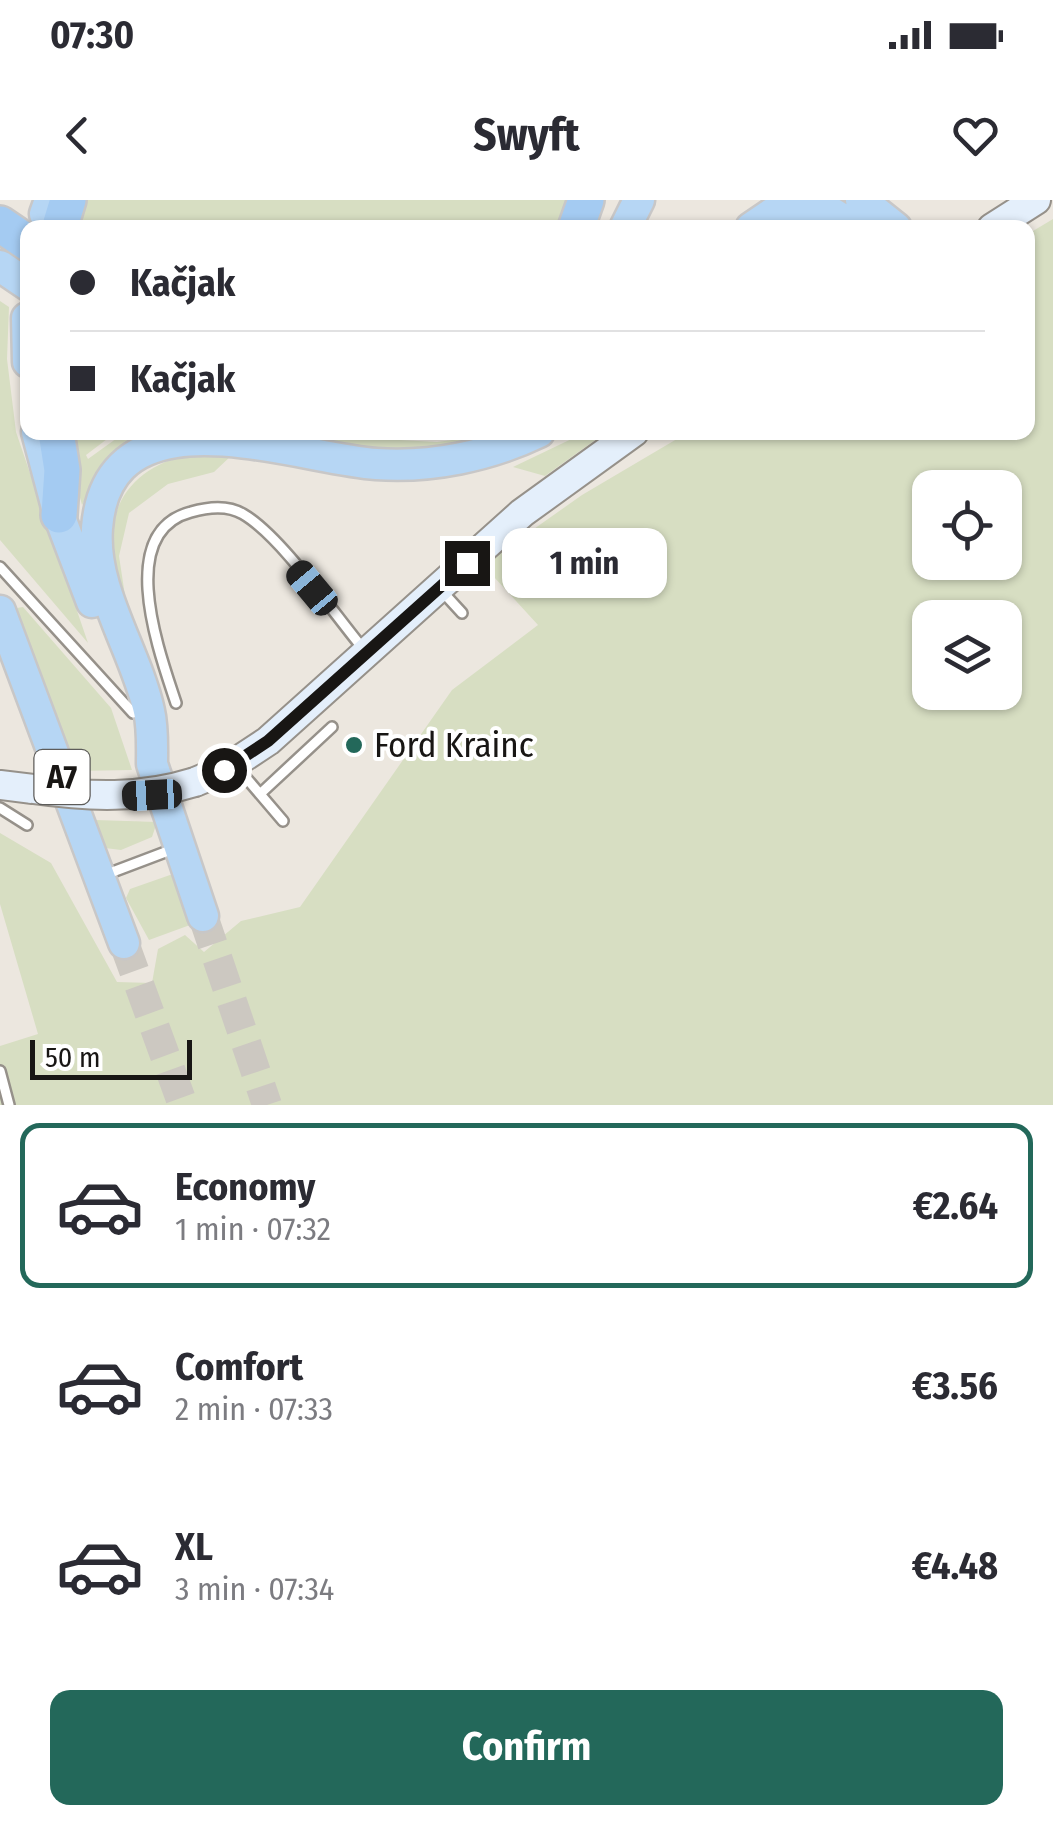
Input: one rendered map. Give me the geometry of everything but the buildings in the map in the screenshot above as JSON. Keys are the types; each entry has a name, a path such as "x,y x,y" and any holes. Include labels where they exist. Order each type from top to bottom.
{"highway":[{"path":"861,200 886,220"},
{"path":"763,220 788,203 828,210 845,220"},
{"path":"25,220 50,216"},
{"path":"39,440 59,514 152,764 202,916"},
{"path":"57,440 62,470 59,514"},
{"path":"152,764 148,709 97,547 104,498 128,463 159,446 198,440"},
{"path":"224,440 376,464 436,463 522,440"},
{"name":"A7","path":"0,611 124,943"}],"main road":[{"path":"1005,220 1036,200"},
{"path":"0,786 152,795 195,782 234,764 268,741 522,513 623,440"}],"lane":[{"path":"176,703 152,630 148,588 150,554 162,531 184,513 212,506 241,512 267,535 367,653"},
{"path":"0,568 133,713"},
{"path":"439,588 462,612"},
{"path":"260,794 332,728"},
{"path":"234,764 283,821"},
{"path":"0,808 28,825"},
{"path":"100,877 177,848"},
{"path":"0,1072 9,1105"}],"green space":[{"path":"81,200 568,200 560,220 74,220"},
{"path":"1053,219 1053,1105 0,1105 0,1046 38,1034 0,904 0,833 51,863 117,982 152,983 158,949 185,935 204,952 241,921 300,907 452,690 538,625 483,565 582,495 675,440 1035,440 1035,230"},
{"path":"0,301 9,307 7,359 16,432 88,643 0,540"},
{"path":"65,440 106,440 86,455 88,459 114,440 143,440 104,469 82,505"},
{"path":"311,440 482,440 417,450"},
{"path":"569,440 595,440 545,476 513,467"},
{"path":"194,453 233,454 214,472 168,484 129,513 119,556 127,609 112,556 117,510 127,491 143,475 165,462"},
{"path":"23,607 111,708 132,770 73,771 17,608"},
{"path":"95,820 157,822 152,837 121,850 105,848"},
{"path":"170,875 177,877 190,925 149,940 126,898 130,889"}],"tunnel":[{"path":"203,916 267,1105"},
{"path":"124,943 183,1105"}],"place":[{"name":"Ford Krainc","path":"354,745"}],"route":[{"path":"224,770 268,741 467,563"}]}
